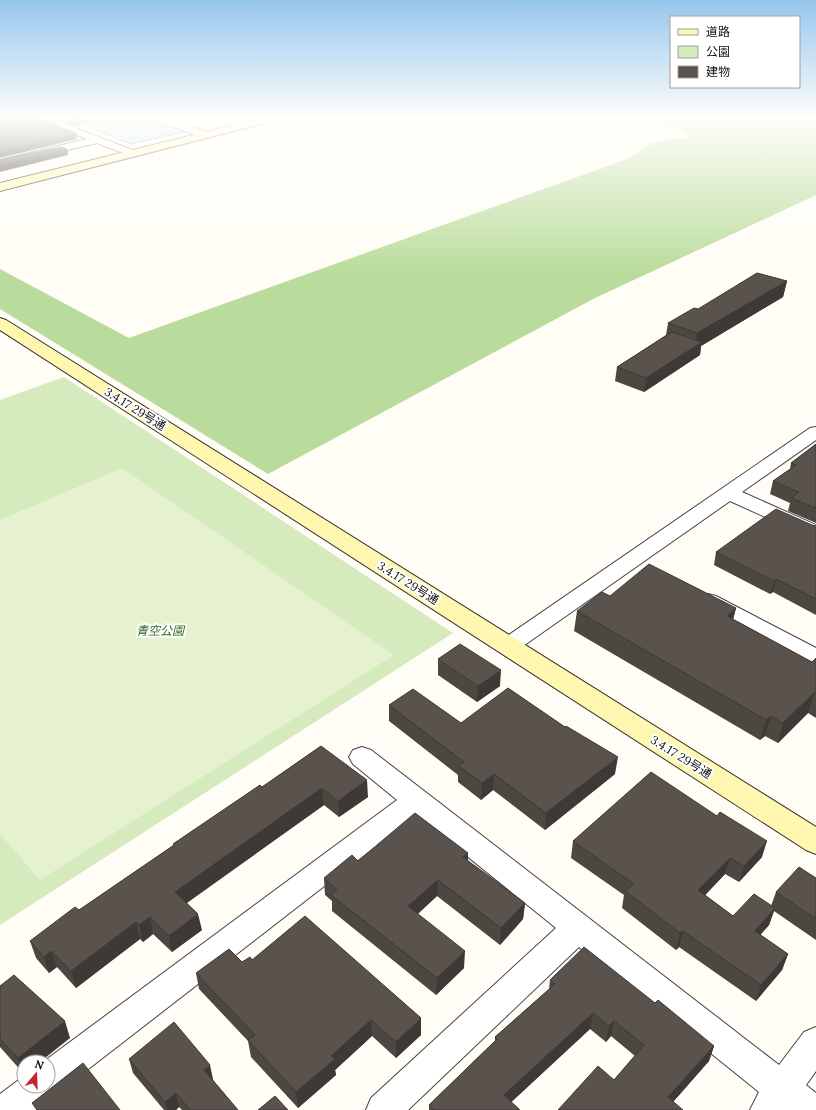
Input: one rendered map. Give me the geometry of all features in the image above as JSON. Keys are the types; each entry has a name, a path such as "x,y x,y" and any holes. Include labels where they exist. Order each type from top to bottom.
{"street":[{"path":"0,187 64,171"},
{"name":"3.4.17 29号通","path":"0,323 816,842"},
{"path":"508,646 816,432"},
{"path":"728,493 816,533"},
{"path":"630,561 651,572"},
{"path":"692,593 816,658"},
{"path":"362,757 578,928 775,1100 809,1110"},
{"path":"56,1074 417,800"},
{"path":"383,1110 578,928"},
{"path":"775,1100 816,1043"},
{"path":"8,1110 29,1094"}],"green space":[{"path":"594,171 816,171 816,195 593,299 268,474 0,309 0,269 129,338"},
{"name":"青空公園","path":"64,377 453,633 0,925 0,400"},
{"name":"青空公園","path":"122,468 394,655 40,880 0,834 0,520"}],"building":[{"path":"757,273 787,281 697,333 668,323 694,308 698,309"},
{"path":"672,332 702,342 646,378 617,367"},
{"path":"816,444 816,508 791,498 799,492 773,481 796,465 791,463"},
{"path":"776,509 816,526 816,599 776,579 774,581 716,552"},
{"path":"649,564 736,608 727,616 812,662 816,658 816,694 814,693 783,723 771,716 766,720 577,611 602,592 610,596"},
{"path":"460,644 501,670 478,686 438,659"},
{"path":"508,688 565,727 566,726 618,757 546,813 494,774 482,783 459,766 464,762 389,705 413,689 461,723"},
{"path":"321,746 367,780 338,801 322,788 175,892 198,914 169,936 150,917 139,925 136,922 71,971 51,951 44,957 30,941 75,907 79,910 260,785 262,787"},
{"path":"651,772 717,816 720,812 767,841 744,866 730,858 698,890 733,916 754,894 775,908 755,931 788,954 761,985 683,931 680,933 625,891 634,884 573,841"},
{"path":"415,813 468,853 463,857 525,903 501,928 438,880 408,906 465,951 437,978 331,895 337,890 324,878 352,855 358,861"},
{"path":"799,867 816,878 816,919 776,892"},
{"path":"305,916 421,1018 396,1042 371,1020 331,1056 335,1059 296,1092 248,1040 255,1035 196,973 229,949 242,962 250,957 252,960"},
{"path":"584,947 655,1003 658,1000 714,1046 668,1097 683,1110 558,1110 598,1066 614,1080 644,1045 614,1021 609,1026 593,1013 504,1095 520,1110 434,1110 429,1105 497,1039 495,1037 555,984 550,980"},
{"path":"14,975 65,1021 23,1054 16,1054 16,1056 0,1039 0,986"},
{"path":"174,1022 210,1065 204,1070 238,1110 190,1110 176,1093 165,1102 129,1059"},
{"path":"83,1063 120,1110 37,1110 32,1103 43,1094 56,1094 56,1084"},
{"path":"275,1096 288,1110 258,1110"}]}
